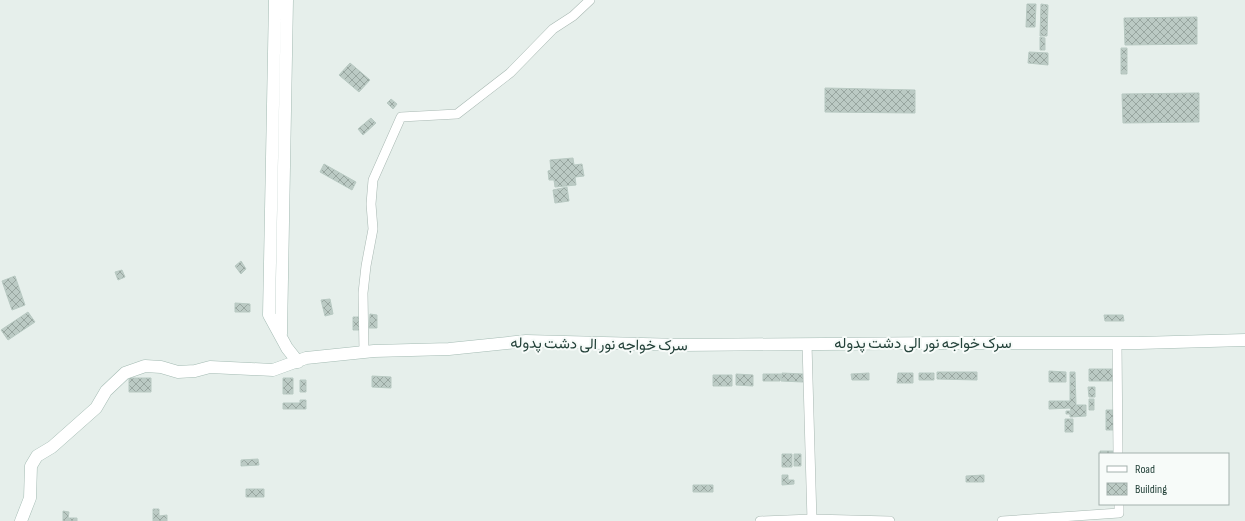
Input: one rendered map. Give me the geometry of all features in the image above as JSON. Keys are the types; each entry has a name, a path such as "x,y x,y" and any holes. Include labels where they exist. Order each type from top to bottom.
{"main road":[{"path":"275,0 269,315 298,362"},
{"path":"281,335 287,0"},
{"name":"سرک خواجه نور الی دشت پدوله","path":"21,521 30,498 31,466 38,456 56,443 96,408 106,391 125,373 144,366 161,367 178,372 195,371 210,367 273,370 306,358 364,352 449,349 526,341 681,345 1118,343 1245,340"}],"street":[{"path":"364,352 363,293 366,266 374,229 371,204 373,180 401,116 457,114 510,73 553,29 573,16 590,0"},
{"path":"1118,343 1118,453"},
{"path":"807,344 812,520"},
{"path":"1002,521 1119,513 1119,505"},
{"path":"760,521 890,521"}],"building":[{"path":"1027,4 1036,4 1035,27 1026,27"},
{"path":"1041,4 1048,5 1047,36 1040,36"},
{"path":"1197,17 1197,44 1125,45 1124,18"},
{"path":"1040,37 1045,38 1045,50 1040,50"},
{"path":"1121,48 1127,48 1127,74 1121,74"},
{"path":"1029,52 1048,53 1048,65 1028,63"},
{"path":"350,63 370,80 359,92 339,75"},
{"path":"825,88 915,90 915,113 825,112"},
{"path":"1199,93 1199,122 1123,123 1122,94"},
{"path":"391,99 397,104 393,109 387,103"},
{"path":"371,118 376,123 363,135 358,129"},
{"path":"573,158 574,165 582,164 584,176 575,177 576,185 555,187 554,180 549,180 548,171 551,170 550,160"},
{"path":"324,164 356,182 352,190 320,172"},
{"path":"567,187 569,201 555,203 553,190"},
{"path":"241,261 246,269 241,274 235,266"},
{"path":"122,270 125,277 118,280 115,272"},
{"path":"15,276 25,305 12,310 2,281"},
{"path":"330,299 333,314 325,316 321,300"},
{"path":"235,303 250,304 250,312 235,312"},
{"path":"28,312 35,322 8,340 1,330"},
{"path":"370,314 377,315 377,328 369,328"},
{"path":"1104,315 1123,315 1124,321 1105,321"},
{"path":"353,317 359,317 360,330 353,330"},
{"path":"1089,369 1118,369 1117,381 1089,381"},
{"path":"1049,371 1066,372 1066,382 1049,382"},
{"path":"937,372 977,372 977,380 937,379"},
{"path":"1070,372 1075,372 1076,405 1086,405 1086,416 1070,417 1070,414 1066,414 1066,411 1071,411 1070,408 1049,409 1049,401 1070,401"},
{"path":"782,373 803,374 803,382 781,381"},
{"path":"869,373 869,380 852,380 851,374"},
{"path":"898,373 913,373 913,383 897,383"},
{"path":"919,373 934,373 934,380 919,380"},
{"path":"736,374 753,375 753,386 736,385"},
{"path":"763,374 781,374 780,381 763,381"},
{"path":"713,375 732,375 732,386 713,386"},
{"path":"372,376 391,377 391,388 372,387"},
{"path":"129,378 151,378 151,392 129,392"},
{"path":"283,378 293,378 293,394 283,394"},
{"path":"300,380 306,380 306,392 300,392"},
{"path":"1088,387 1095,387 1095,397 1089,397"},
{"path":"1089,399 1094,399 1094,410 1089,410"},
{"path":"300,400 306,400 306,409 283,409 283,403 300,403"},
{"path":"1106,410 1116,410 1116,430 1106,430"},
{"path":"1065,419 1073,419 1073,432 1065,432"},
{"path":"1100,451 1117,451 1117,453 1100,453"},
{"path":"782,454 792,454 792,467 782,467"},
{"path":"794,454 801,454 801,466 794,466"},
{"path":"258,459 259,465 241,466 241,460"},
{"path":"782,475 788,475 788,480 794,480 794,484 782,485"},
{"path":"984,475 984,482 966,482 966,476"},
{"path":"693,485 713,485 713,492 693,492"},
{"path":"246,489 264,489 264,497 246,497"},
{"path":"153,509 159,509 159,516 167,515 167,521 153,521"},
{"path":"63,511 69,512 68,518 77,518 77,521 63,521"}]}
